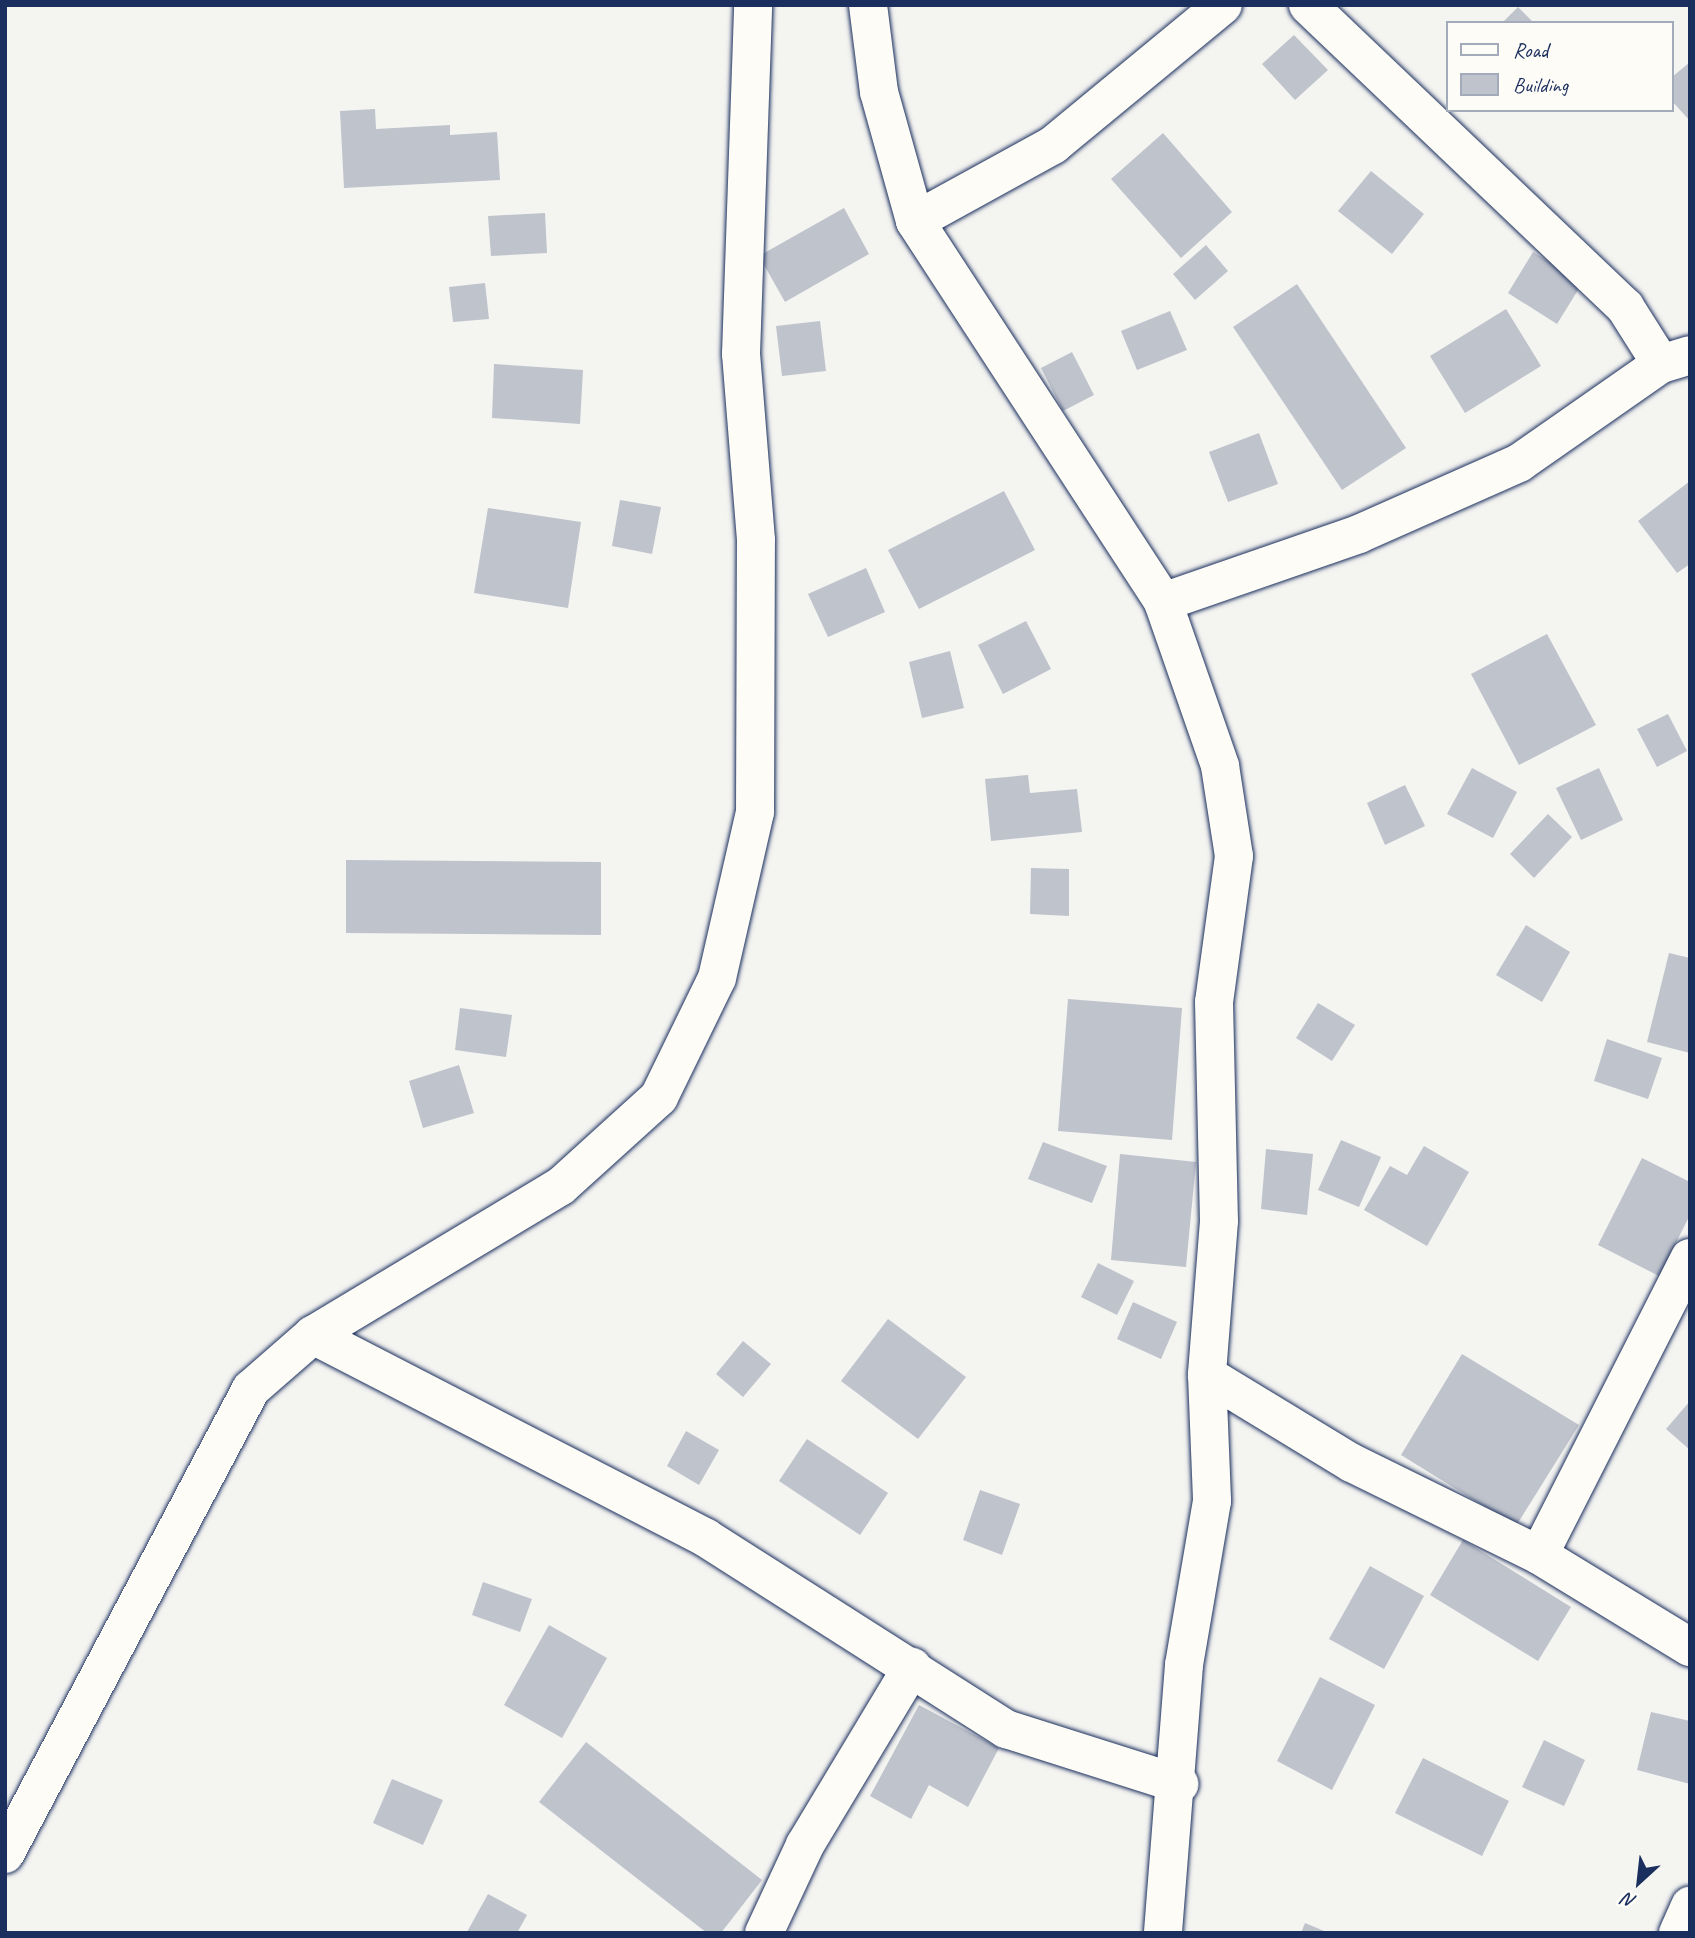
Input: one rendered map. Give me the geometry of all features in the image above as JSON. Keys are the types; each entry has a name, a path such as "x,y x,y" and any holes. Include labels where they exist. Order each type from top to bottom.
{"street":[{"path":"5,1854 251,1389 313,1335 561,1186 659,1097 717,978 755,812 756,540 741,354 753,5"},
{"path":"868,5 879,92 915,220 1163,602 1220,766 1234,856 1214,1002 1219,1221 1207,1375 1212,1501 1184,1665 1179,1784 1163,1933"},
{"path":"915,220 1053,145 1223,5"},
{"path":"1163,602 1359,534 1519,463 1675,360 1625,307 1308,5"},
{"path":"1539,1555 1690,1258"},
{"path":"313,1335 706,1538 1006,1729 1179,1784"},
{"path":"1207,1375 1352,1463 1539,1555 1690,1647"},
{"path":"764,1933 805,1845 912,1667"},
{"path":"1678,1933 1690,1906"}],"building":[{"path":"1518,7 1532,21 1504,21"},
{"path":"1294,35 1328,70 1295,100 1262,64"},
{"path":"1690,62 1690,121 1674,103 1674,75"},
{"path":"375,109 376,129 450,125 450,135 497,132 500,180 344,188 340,111"},
{"path":"1163,133 1232,212 1181,258 1111,179"},
{"path":"1371,171 1424,214 1392,254 1338,211"},
{"path":"844,208 869,254 785,302 759,256"},
{"path":"545,213 547,253 491,256 488,216"},
{"path":"1206,245 1228,271 1195,300 1173,274"},
{"path":"1533,252 1583,282 1557,324 1508,293"},
{"path":"485,283 489,319 453,322 449,287"},
{"path":"1297,284 1406,448 1342,490 1233,327"},
{"path":"1506,309 1541,366 1465,413 1430,356"},
{"path":"1170,311 1187,350 1137,370 1121,331"},
{"path":"820,321 826,371 782,376 776,326"},
{"path":"1072,352 1094,395 1063,411 1041,368"},
{"path":"494,364 583,370 580,424 492,418"},
{"path":"1259,433 1278,484 1228,502 1209,452"},
{"path":"1690,481 1690,564 1677,573 1638,521"},
{"path":"1004,491 1035,550 919,609 888,550"},
{"path":"620,500 661,507 652,554 612,546"},
{"path":"488,508 581,522 568,608 474,593"},
{"path":"866,568 885,612 828,637 808,594"},
{"path":"1026,621 1051,669 1003,694 978,645"},
{"path":"1547,634 1596,725 1519,765 1471,674"},
{"path":"950,651 964,708 922,718 909,662"},
{"path":"1668,714 1687,751 1657,767 1637,729"},
{"path":"1472,768 1517,792 1493,838 1447,814"},
{"path":"1599,768 1623,820 1581,840 1556,788"},
{"path":"1028,775 1030,793 1077,789 1082,832 991,841 985,779"},
{"path":"1405,785 1425,826 1385,845 1367,803"},
{"path":"1548,814 1572,837 1534,878 1510,854"},
{"path":"346,860 601,862 601,935 346,933"},
{"path":"1031,868 1069,869 1069,916 1030,914"},
{"path":"1526,925 1570,952 1542,1002 1496,975"},
{"path":"1669,953 1690,958 1690,1053 1647,1042"},
{"path":"1068,999 1182,1008 1172,1140 1058,1131"},
{"path":"1318,1003 1355,1025 1332,1061 1296,1038"},
{"path":"460,1008 512,1015 506,1057 455,1050"},
{"path":"1607,1039 1662,1058 1648,1099 1594,1081"},
{"path":"459,1065 474,1113 423,1128 409,1081"},
{"path":"1341,1140 1381,1157 1359,1207 1318,1190"},
{"path":"1043,1142 1107,1166 1092,1203 1028,1179"},
{"path":"1424,1146 1469,1172 1427,1246 1364,1210 1390,1166 1407,1175"},
{"path":"1266,1149 1313,1154 1307,1215 1261,1209"},
{"path":"1120,1154 1196,1162 1186,1267 1111,1260"},
{"path":"1642,1158 1690,1182 1690,1215 1659,1276 1598,1245"},
{"path":"1098,1263 1134,1281 1117,1315 1081,1297"},
{"path":"1133,1302 1177,1322 1161,1359 1117,1339"},
{"path":"888,1319 966,1377 918,1439 841,1381"},
{"path":"743,1341 771,1364 743,1397 716,1374"},
{"path":"1462,1354 1579,1425 1516,1526 1401,1455"},
{"path":"1690,1401 1690,1450 1666,1429"},
{"path":"686,1431 719,1450 699,1485 667,1466"},
{"path":"807,1439 888,1493 860,1535 779,1481"},
{"path":"980,1490 1020,1504 1002,1555 963,1540"},
{"path":"1463,1540 1571,1607 1538,1661 1430,1595"},
{"path":"1370,1566 1424,1596 1384,1669 1329,1639"},
{"path":"483,1582 532,1599 520,1632 472,1615"},
{"path":"549,1625 607,1658 562,1738 504,1705"},
{"path":"1320,1677 1375,1705 1332,1790 1277,1761"},
{"path":"919,1705 999,1748 968,1807 929,1785 911,1819 870,1796"},
{"path":"1651,1712 1690,1721 1690,1784 1637,1770"},
{"path":"1544,1740 1585,1760 1564,1806 1522,1787"},
{"path":"586,1742 762,1880 721,1933 707,1933 539,1802"},
{"path":"1423,1758 1509,1801 1482,1856 1395,1813"},
{"path":"392,1779 443,1800 423,1845 373,1823"},
{"path":"488,1894 527,1915 517,1933 467,1932"},
{"path":"1305,1923 1329,1933 1301,1933"}]}
